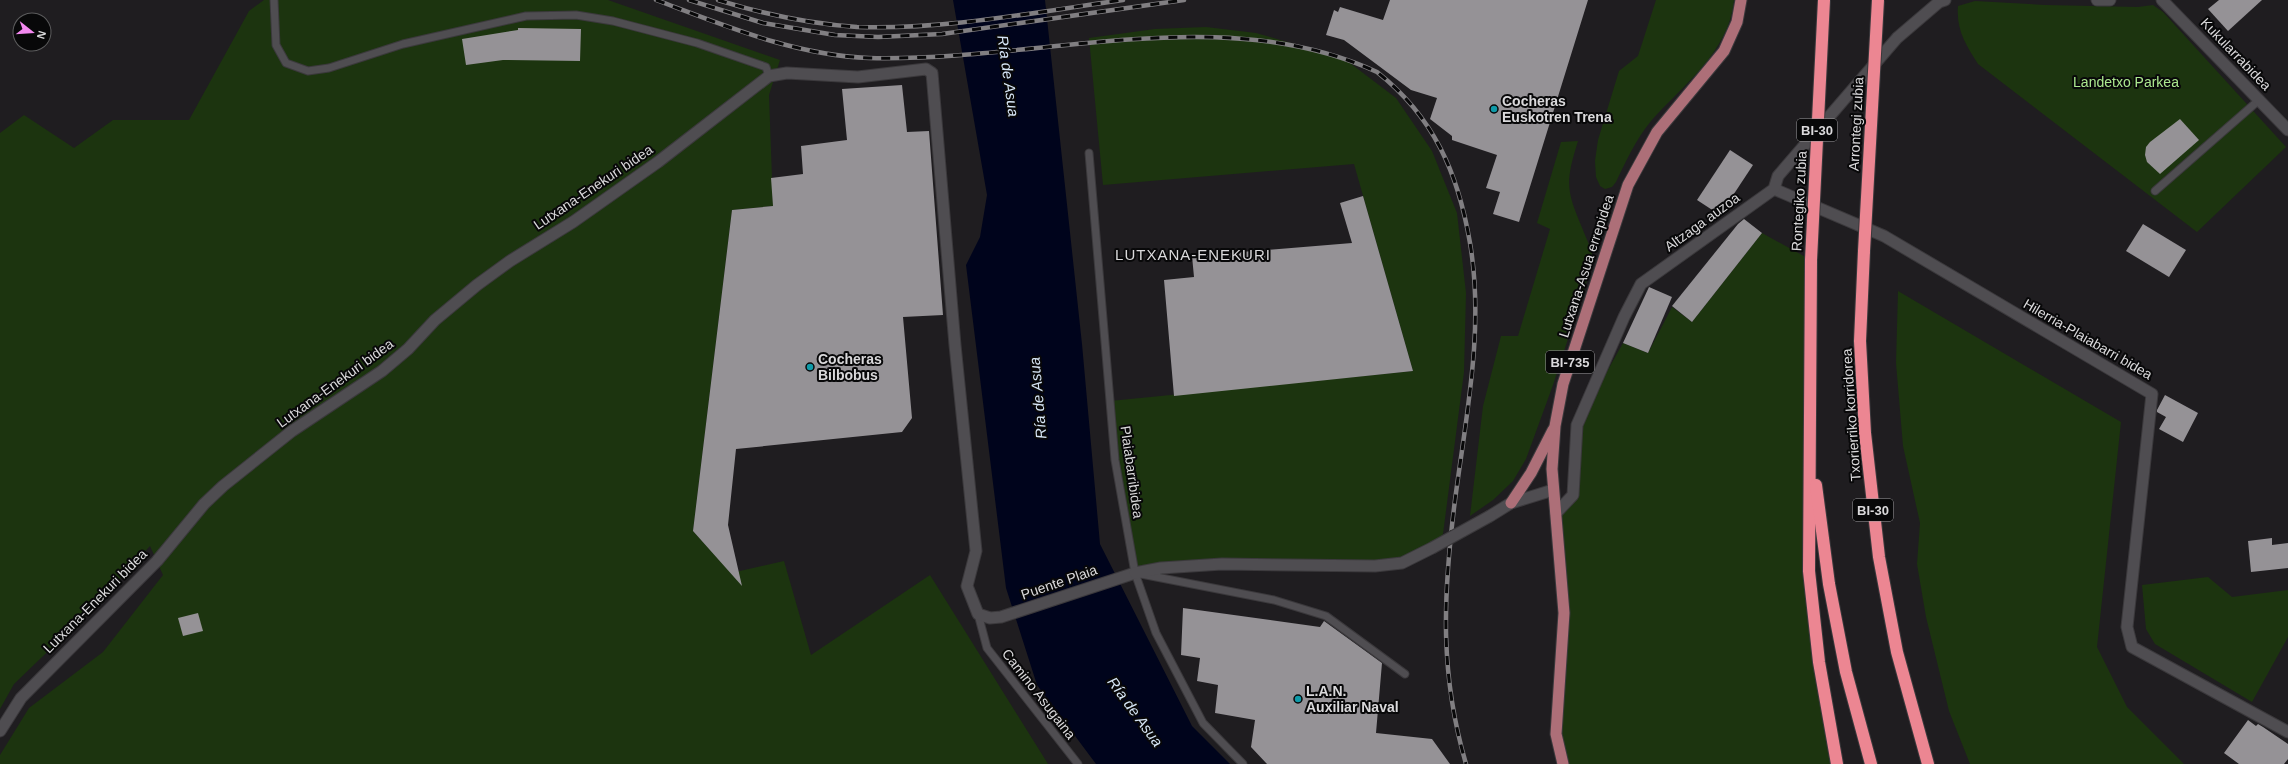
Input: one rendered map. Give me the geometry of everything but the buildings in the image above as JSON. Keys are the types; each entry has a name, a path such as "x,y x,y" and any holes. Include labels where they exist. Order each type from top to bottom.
{"highway":[{"name":"Rontegiko zubia","path":"1810,382 1811,260 1824,0"},
{"name":"Arrontegi zubia","path":"1864,250 1878,0"},
{"name":"Txorierriko korridorea","path":"1864,250 1860,341 1865,433 1878,558 1897,652 1928,764"},
{"path":"1810,382 1809,571 1819,662 1837,764"},
{"name":"BI-30","path":"1810,382 1816,491 1829,584 1846,672 1871,764"}],"main road":[{"name":"Lutxana-Asua errepidea","path":"1563,764 1556,734 1564,613 1552,469 1555,426 1563,384 1628,185 1657,132 1724,51 1737,22 1741,0"},
{"path":"1511,503 1531,473 1555,426"}],"street":[{"name":"Altzaga auzoa","path":"1556,513 1573,495 1577,425 1624,317 1642,284 1774,189 1778,176 1897,38 1939,2 1945,0"},
{"path":"2097,0 2110,0"},
{"name":"Kukularrabidea","path":"2162,0 2288,130"},
{"path":"769,76 787,73 858,77 926,69 932,73 955,345 976,551 967,586 978,614"},
{"name":"Lutxana-Enekuri bidea","path":"0,732 21,698 157,561 204,504 223,486 292,431 382,371 436,320 477,285 510,261 573,222 645,171 769,76"},
{"name":"Hilerria-Plaiabarri bidea","path":"1774,189 1884,236 2152,394 2127,627 2132,647 2288,732"},
{"name":"Puente Plaia","path":"978,614 990,618 1002,617 1130,574 1161,568 1222,564 1375,566 1402,563 1432,548 1511,503 1553,490"}],"lane":[{"path":"274,0 276,45 286,63 308,71 329,68 403,44 526,16 576,15 613,21 697,43 766,66 769,76"},
{"path":"2155,191 2259,100"},
{"name":"Plaiabarribidea","path":"1089,153 1115,460 1130,574 1156,633 1203,723 1243,764"},
{"path":"1130,574 1274,600 1326,616 1405,674"},
{"name":"Camino Asugaina","path":"978,614 987,648 1078,764"}],"green space":[{"path":"264,0 608,0 780,60 769,95 773,206 732,210 693,531 731,573 784,561 811,655 930,575 1048,764 0,764 0,755 29,708 103,652 163,575 150,546 94,607 14,684 0,709 0,133 24,115 74,148 113,120 189,120 249,11"},
{"path":"1656,0 1734,0 1730,19 1714,52 1690,81 1651,121 1636,143 1616,182 1612,187 1605,189 1600,186 1596,177 1595,161 1598,140 1619,71 1638,56"},
{"name":"Landetxo Parkea","path":"1975,1 2045,5 2138,7 2153,5 2163,12 2286,147 2197,232 1978,64 1960,30 1958,15 1958,6"},
{"path":"1206,27 1256,33 1346,60 1396,98 1432,151 1457,213 1466,293 1464,372 1443,534 1432,548 1402,563 1222,564 1135,573 1115,460 1110,401 1413,371 1354,164 1103,185 1089,38 1155,29"},
{"path":"1578,141 1569,177 1569,186 1573,205 1591,250 1593,262 1553,385 1526,459 1513,481 1493,500 1470,516 1483,406 1501,336 1518,336 1550,229 1537,223 1561,142"},
{"path":"1762,233 1811,260 1809,571 1837,764 1563,764 1556,734 1563,650 1556,513 1573,495 1577,425 1623,343 1648,353 1672,307 1692,322"},
{"path":"1898,291 2121,422 2097,647 2127,707 2184,764 1970,764 1949,711 1926,617 1917,564 1920,523 1903,446 1896,363"},
{"path":"2208,577 2232,597 2288,590 2288,637 2252,702 2155,644 2146,629 2142,585"}],"water":[{"name":"Ría de Asua","path":"953,0 1045,0 1082,344 1100,544 1192,726 1230,764 1096,764 1037,685 1006,588 966,265 980,237 987,195"}],"railway":[{"path":"656,0 760,38 841,56 869,58 934,57 1129,40 1193,37 1256,40 1317,51 1377,72 1397,89 1428,127 1450,170 1465,217 1474,276 1475,309 1472,376 1450,541 1446,606 1448,668 1452,699 1466,764"},
{"path":"689,0 763,23 835,35 878,37 942,34 1184,0"},
{"path":"718,0 752,10 804,21 857,27 924,26 957,23 1123,0"}],"place":[{"name":"Cocheras Euskotren Trena","path":"1494,109"},
{"name":"Cocheras Bilbobus","path":"810,367"},
{"name":"L.A.N. Auxiliar Naval","path":"1298,699"}],"district":[{"name":"LUTXANA-ENEKURI","path":"1193,255"}]}
